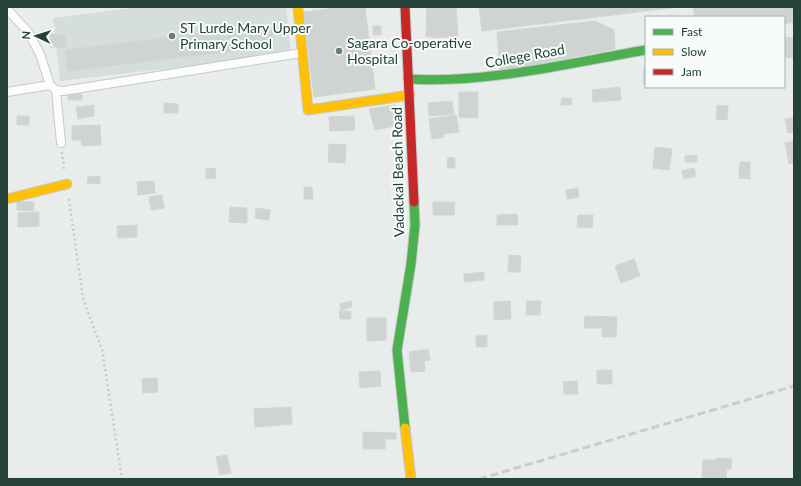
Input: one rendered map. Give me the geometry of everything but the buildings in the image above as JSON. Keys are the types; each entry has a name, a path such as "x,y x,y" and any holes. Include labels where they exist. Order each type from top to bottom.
{"street":[{"name":"Vadackal Beach Road","path":"405,7 415,225 411,264 397,350 411,479"},
{"path":"298,8 308,110 410,95"},
{"name":"College Road","path":"408,79 437,81 474,79 645,50"},
{"path":"7,199 67,184"}],"lane":[{"path":"7,9 28,32 40,54 53,87 61,143"},
{"path":"7,92 53,87 63,91 302,53"}],"path":[{"path":"61,143 83,299 102,349 122,479"}],"shaded area":[{"name":"ST Lurde Mary Upper Primary School","path":"139,7 286,7 291,54 60,81 53,18"}],"railway":[{"path":"479,479 794,386"}],"traffic: fast":[{"path":"408,79 437,80 497,75 645,50"},
{"path":"405,428 397,350 411,264 415,225 414,202"}],"traffic: slow":[{"path":"298,8 308,110 410,95"},
{"path":"7,199 67,184"},
{"path":"405,428 411,479"}],"traffic: jam":[{"path":"405,7 414,202"}],"place":[{"name":"ST Lurde Mary Upper Primary School","path":"172,36"},
{"name":"Sagara Co-operative Hospital","path":"339,51"}]}
